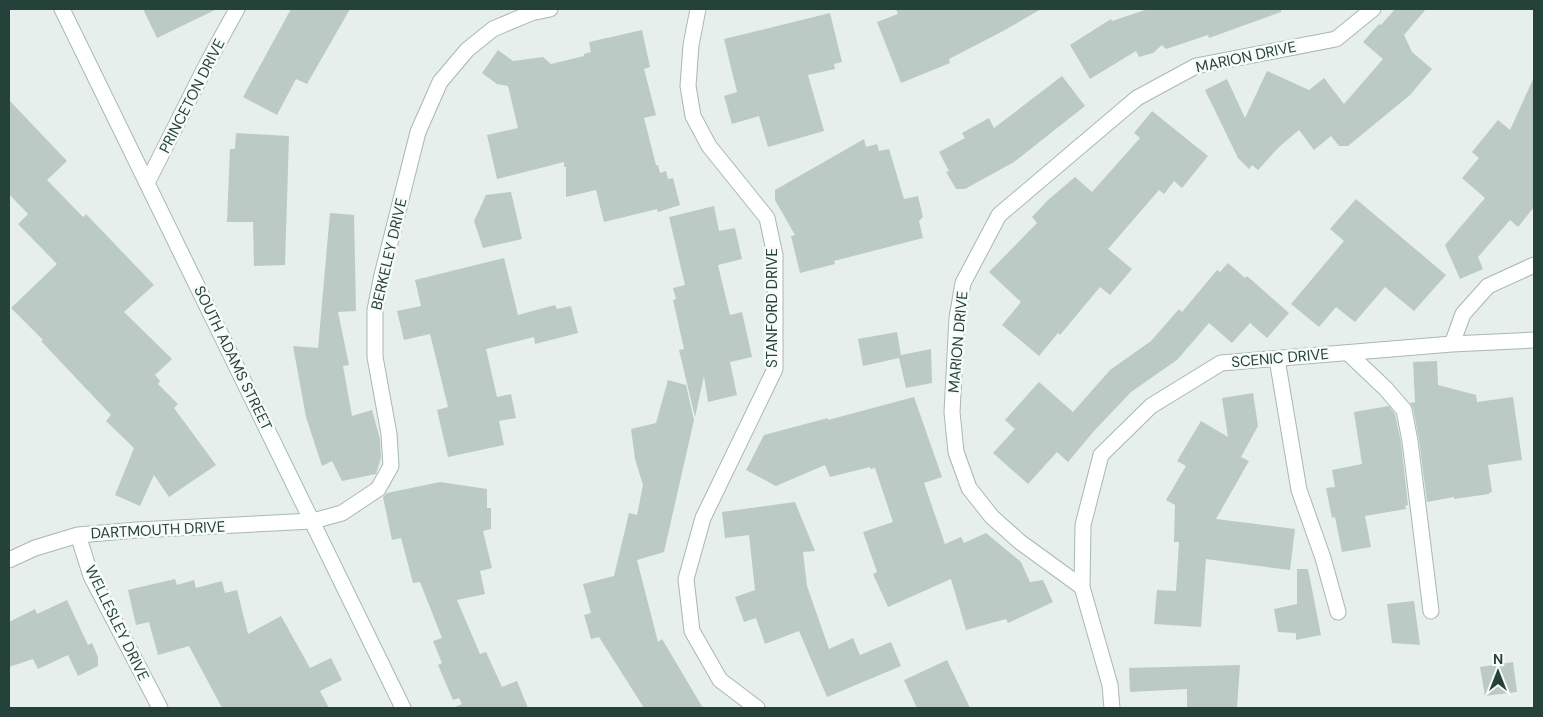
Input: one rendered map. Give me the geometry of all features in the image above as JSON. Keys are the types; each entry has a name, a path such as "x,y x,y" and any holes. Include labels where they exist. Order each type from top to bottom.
{"street":[{"name":"SOUTH ADAMS STREET","path":"62,9 403,708"},
{"name":"PRINCETON DRIVE","path":"147,183 237,9"},
{"name":"BERKELEY DRIVE","path":"313,522 342,513 378,489 391,466 389,434 375,357 375,310 418,132 440,82 467,50 493,29 531,13 550,9"},
{"name":"STANFORD DRIVE","path":"698,9 691,44 688,86 693,116 709,146 767,218 774,255 775,369 703,518 686,579 692,631 720,680 757,708"},
{"name":"MARION DRIVE","path":"1082,587 1020,542 992,517 969,488 956,452 952,412 957,318 963,283 999,215 1136,98 1196,66 1336,39 1373,9"},
{"path":"1452,344 1463,314 1488,286 1534,265"},
{"name":"SCENIC DRIVE","path":"1082,587 1083,525 1101,455 1151,406 1221,363 1452,344 1534,340"},
{"path":"1348,353 1404,410 1410,441 1431,611"},
{"path":"1277,359 1298,490 1323,558 1338,612"},
{"name":"DARTMOUTH DRIVE","path":"9,560 35,548 78,535 137,530 313,522"},
{"name":"WELLESLEY DRIVE","path":"78,535 91,576 160,708"},
{"path":"1082,587 1110,685 1112,708"}],"building":[{"path":"143,9 217,9 157,38"},
{"path":"291,9 350,9 307,84 296,79 277,115 243,97"},
{"path":"896,9 1041,9 949,59 950,63 901,83 877,22 898,14"},
{"path":"1148,9 1281,9 1281,12 1209,38 1208,35 1166,49 1162,45 1153,53 1139,57 1136,51 1090,79 1070,45 1111,19 1112,21"},
{"path":"1395,9 1426,9 1404,35 1412,52 1432,69 1410,95 1348,146 1339,146 1331,136 1314,150 1299,130 1279,147 1258,170 1252,165 1249,169 1238,158 1205,90 1227,79 1245,118 1267,71 1309,90 1324,78 1344,104 1383,59 1363,42"},
{"path":"830,13 842,62 834,64 835,69 808,75 824,131 768,147 759,116 732,124 724,96 737,92 724,39"},
{"path":"642,30 650,67 644,69 656,115 644,118 656,165 658,165 660,173 666,171 668,179 673,178 680,205 658,212 657,209 604,222 596,190 566,197 566,167 564,167 564,162 497,179 487,135 518,128 508,86 497,84 482,73 498,50 513,61 543,57 551,64 584,56 584,54 591,52 589,42"},
{"path":"1062,76 1085,106 1014,162 965,189 956,189 946,172 949,171 939,152 965,138 962,133 989,118 994,128"},
{"path":"1534,77 1534,207 1518,227 1510,220 1478,257 1483,269 1460,279 1445,245 1485,198 1462,178 1479,158 1472,152 1498,120 1510,130"},
{"path":"9,100 67,161 47,180 83,217 86,214 154,285 124,312 172,359 155,375 160,381 158,384 178,404 174,408 216,465 169,497 154,475 140,506 115,495 134,448 106,421 111,415 41,341 43,340 11,308 57,264 18,224 28,214 9,194"},
{"path":"1152,111 1208,156 1182,188 1174,181 1164,194 1159,190 1108,249 1132,269 1110,295 1100,287 1060,335 1058,333 1039,356 1002,325 1021,302 989,272 1037,223 1032,217 1048,200 1075,177 1092,192 1140,138 1134,133"},
{"path":"236,133 289,136 285,265 254,266 253,222 227,222 230,149 235,149"},
{"path":"864,139 866,147 877,144 879,151 889,149 904,199 918,196 923,217 919,221 923,238 834,261 835,264 800,273 791,236 795,235 775,200 775,190"},
{"path":"511,192 522,239 483,248 474,221 486,195"},
{"path":"1356,199 1446,275 1414,311 1385,287 1355,322 1336,307 1319,327 1291,304 1344,241 1330,229"},
{"path":"714,206 719,231 735,228 742,259 718,265 730,315 742,312 752,357 730,362 737,395 708,402 704,376 695,417 679,350 684,349 673,300 676,299 673,288 685,285 669,217"},
{"path":"330,213 354,215 356,311 338,312 349,365 343,366 352,416 372,410 380,439 381,458 376,474 342,481 332,461 322,466 306,417 293,346 318,348"},
{"path":"504,258 518,315 555,305 557,309 571,306 578,333 535,344 534,337 486,349 497,397 511,394 516,418 499,421 504,445 448,457 437,410 448,407 430,334 404,340 397,311 421,306 415,280"},
{"path":"1228,263 1245,278 1247,276 1289,313 1267,338 1250,323 1232,343 1209,323 1177,360 1131,392 1068,462 1057,452 1028,484 993,453 1015,429 1005,420 1039,382 1073,412 1110,370 1151,341 1179,309 1182,312 1217,270 1220,272"},
{"path":"897,332 901,355 931,349 932,383 906,388 899,358 863,366 858,339"},
{"path":"1437,361 1438,385 1476,395 1477,402 1513,397 1522,460 1488,465 1492,492 1489,494 1454,499 1454,497 1427,502 1419,440 1413,408 1410,403 1415,402 1413,362"},
{"path":"668,380 686,385 694,420 664,552 637,560 658,642 662,639 703,708 644,708 599,637 591,639 584,615 591,613 583,584 614,576 629,513 637,515 643,485 635,459 631,429 656,423"},
{"path":"1253,393 1258,426 1241,457 1249,461 1216,519 1295,529 1290,570 1206,559 1201,627 1154,624 1157,590 1176,591 1179,542 1174,542 1175,505 1166,500 1186,466 1177,461 1201,421 1228,437 1222,398"},
{"path":"914,397 942,477 924,483 945,544 961,537 964,543 986,533 1021,562 1030,582 1043,580 1053,602 1008,623 1006,619 966,630 951,579 888,607 873,574 877,572 863,532 893,522 875,468 870,469 870,467 830,477 825,465 776,486 746,470 764,435"},
{"path":"1389,406 1395,414 1401,442 1408,505 1405,506 1406,509 1365,516 1371,547 1342,552 1335,517 1332,518 1326,488 1335,487 1332,470 1362,464 1354,412"},
{"path":"440,482 487,489 487,508 491,508 491,529 483,531 492,568 480,571 485,594 457,600 480,654 486,652 502,687 517,681 528,708 453,708 462,704 459,698 453,700 438,665 442,663 433,641 442,638 420,582 413,583 401,538 392,540 383,497 387,493"},
{"path":"795,502 815,551 803,552 807,586 829,649 853,638 860,655 891,642 901,666 827,697 799,631 765,644 756,618 744,622 735,597 755,590 749,535 725,538 722,512"},
{"path":"1297,569 1308,569 1321,635 1296,640 1296,633 1278,632 1274,609 1297,604"},
{"path":"175,579 177,585 194,580 196,588 222,581 225,593 237,590 248,634 281,616 310,668 331,658 342,680 320,691 329,708 222,708 189,646 158,655 149,622 136,625 128,590"},
{"path":"67,600 88,645 92,643 98,657 98,666 78,676 68,655 38,669 33,659 9,667 9,622 35,609 37,614"},
{"path":"1414,601 1420,645 1392,643 1387,604"},
{"path":"947,660 970,708 917,708 904,680"},
{"path":"1513,662 1517,692 1485,696 1480,667"},
{"path":"1240,665 1237,708 1187,708 1187,689 1130,692 1129,668"}]}
